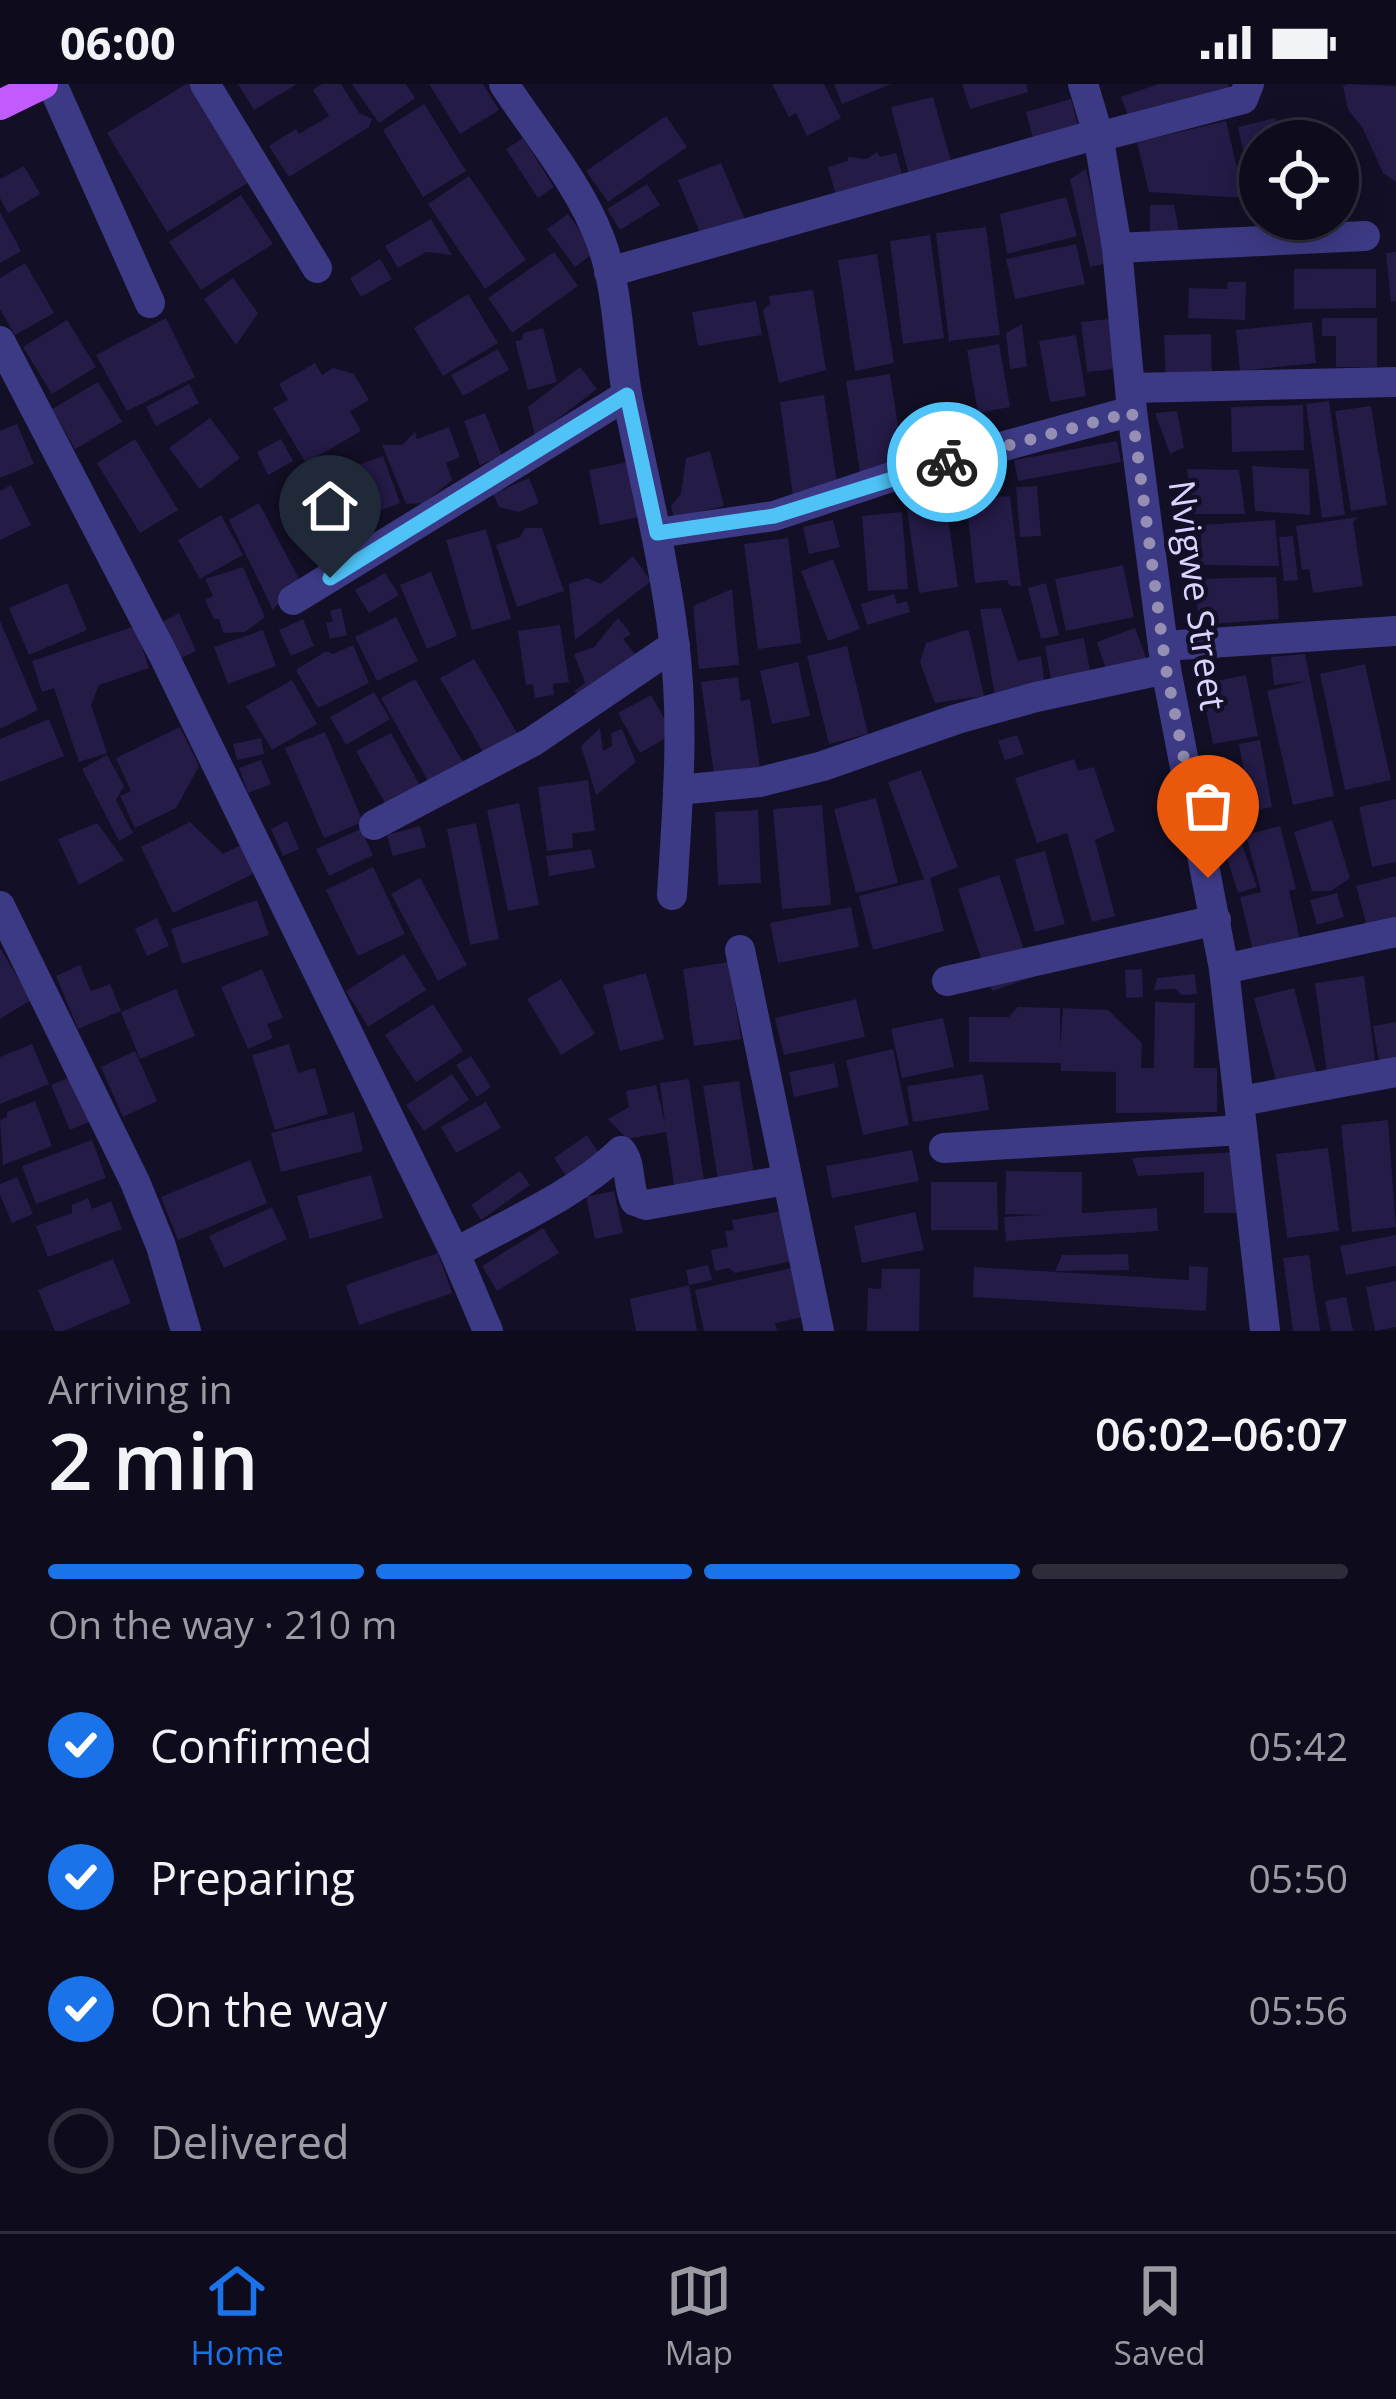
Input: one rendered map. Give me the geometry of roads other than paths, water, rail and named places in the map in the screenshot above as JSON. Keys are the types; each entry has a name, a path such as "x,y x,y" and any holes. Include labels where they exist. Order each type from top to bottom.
{"main road":[{"path":"0,105 43,84"}],"street":[{"path":"52,84 150,303"},
{"path":"206,84 317,268"},
{"path":"504,84 599,236 609,272 627,395 675,645 678,790 672,896"},
{"name":"Nvigwe Street","path":"1083,84 1098,135 1117,248 1165,657 1224,969 1265,1331"},
{"path":"609,272 1243,99 1249,84"},
{"path":"1117,248 1365,236"},
{"path":"0,341 163,654 455,1253 488,1331"},
{"path":"657,533 774,516 1132,400 1396,382"},
{"path":"293,600 627,395"},
{"path":"678,790 760,782 823,766 957,719 1165,657 1396,632"},
{"path":"374,825 532,742 675,645"},
{"path":"0,906 135,1182 161,1246 186,1331"},
{"path":"947,980 1216,920"},
{"path":"1224,969 1396,932"},
{"path":"740,950 819,1331"},
{"path":"944,1148 1241,1115 1396,1072"},
{"path":"455,1253 568,1190 621,1151 627,1159 635,1202 646,1205 785,1180"}]}
